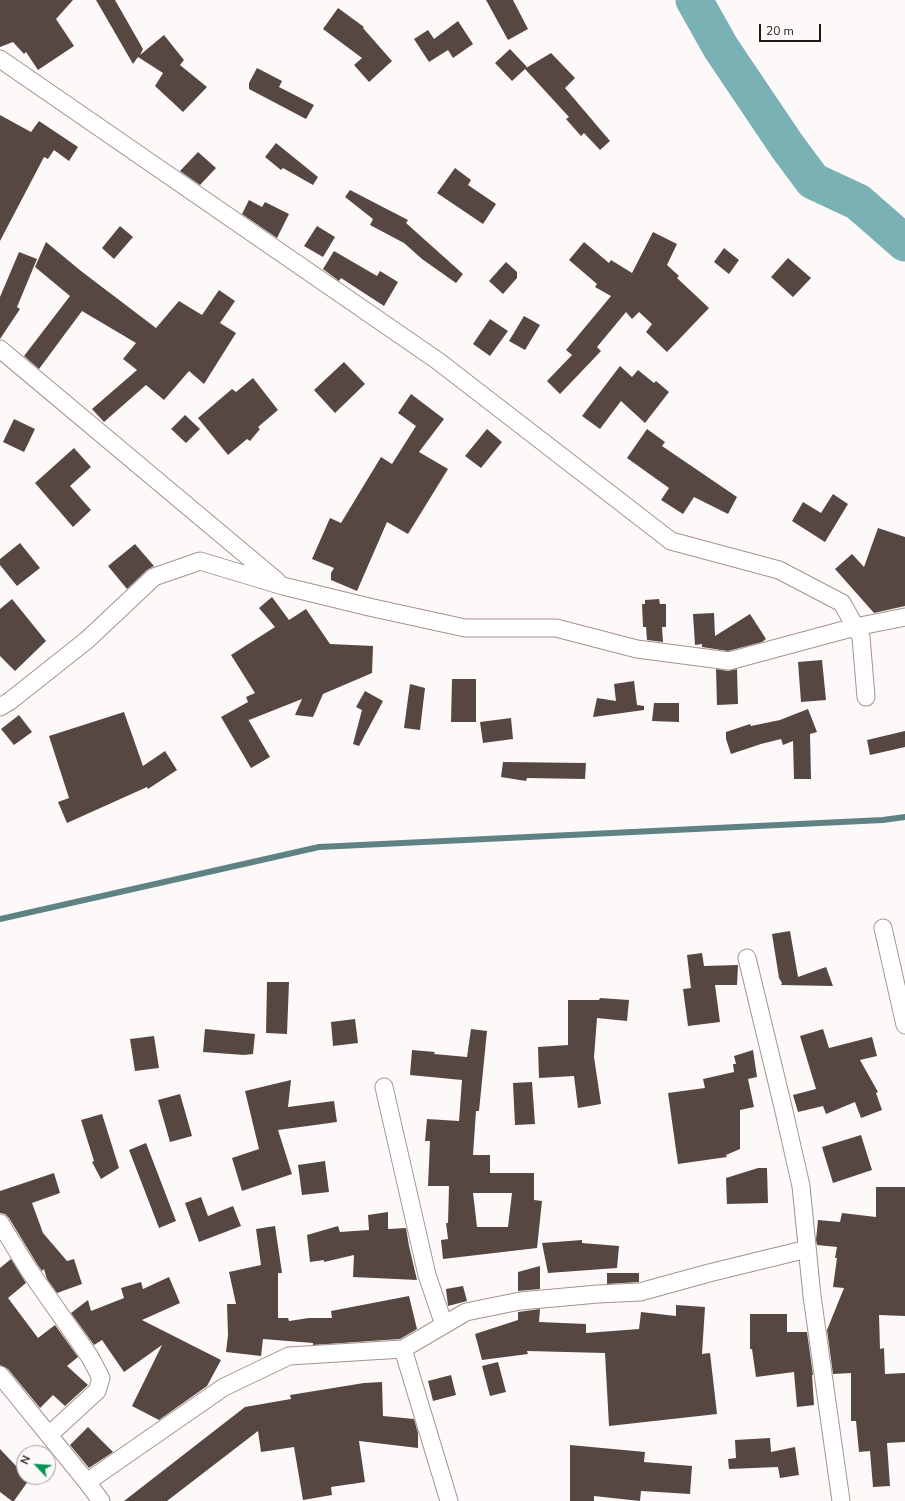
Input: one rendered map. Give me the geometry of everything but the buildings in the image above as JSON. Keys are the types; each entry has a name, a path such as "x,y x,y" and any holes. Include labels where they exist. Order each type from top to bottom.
{"street":[{"path":"0,59 438,361 670,542 779,570 842,603 861,637 866,697"},
{"path":"0,349 283,586"},
{"path":"3,700 87,640 154,577 200,560 283,586 368,607 465,628 556,628 637,649 729,661 855,627 905,617"},
{"path":"883,928 905,1025"},
{"path":"747,958 801,1186 812,1296 841,1501"},
{"path":"384,1087 427,1275 444,1325"},
{"path":"0,1223 29,1270 90,1357 101,1378 96,1391 49,1436"},
{"path":"87,1482 224,1387 289,1356 403,1350 466,1312 520,1301 640,1292 807,1249"},
{"path":"403,1350 449,1501"},
{"path":"0,1375 101,1501"}],"waterway":[{"path":"694,0 721,48 787,146 813,181 858,202 905,243"},
{"path":"0,919 319,847 883,820 905,817"}]}
